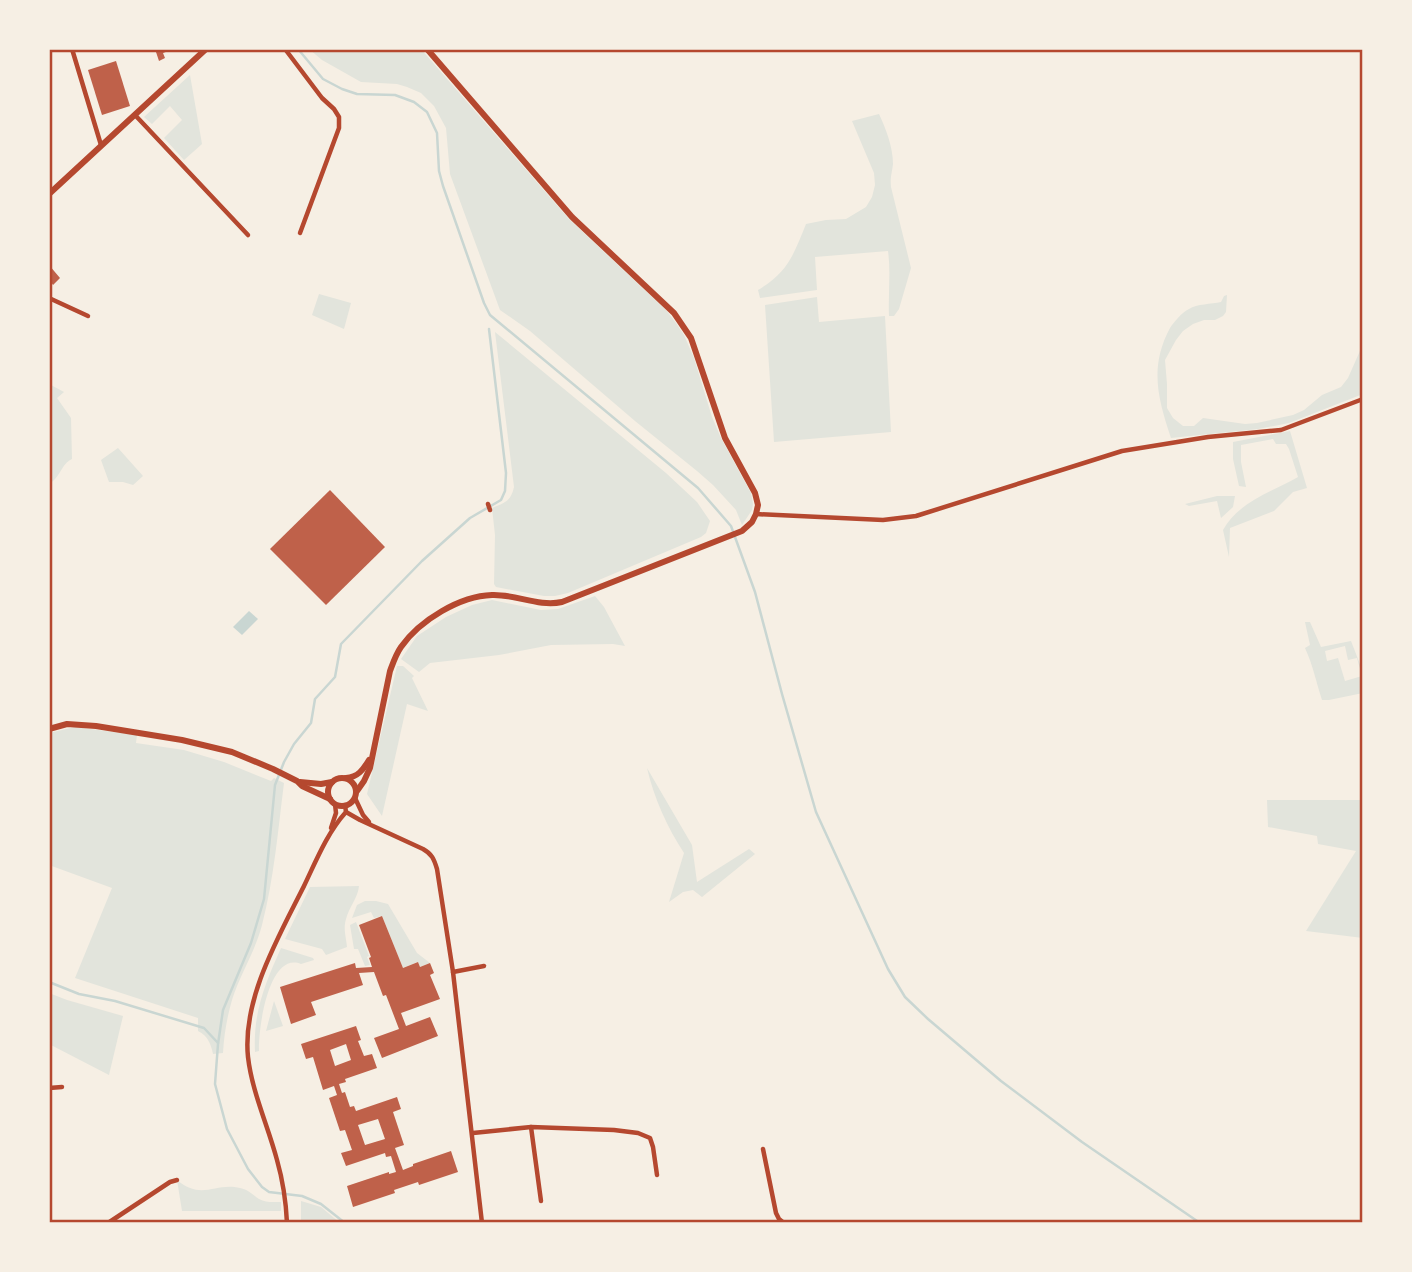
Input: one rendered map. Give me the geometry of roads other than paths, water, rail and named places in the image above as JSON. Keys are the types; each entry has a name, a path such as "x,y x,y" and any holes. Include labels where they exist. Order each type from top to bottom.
{"street":[{"path":"72,49 102,145"},
{"path":"49,194 206,49"},
{"path":"285,49 334,109 339,117 340,128 300,233"},
{"path":"287,1223 277,1160 255,1089 248,1056 248,1026 269,959 330,832 365,781 390,671 401,647 413,633 456,603 491,595 544,603 562,602 742,531 752,522 758,505 755,493 725,438 691,338 674,313 572,217 427,49"},
{"path":"134,114 248,234"},
{"path":"49,298 89,316"},
{"path":"756,514 879,520 916,516 1122,451 1208,437 1281,430 1363,399"},
{"path":"49,729 79,724 181,740 232,751 297,781 321,785 358,775 372,756"},
{"path":"345,778 353,782 363,815 369,823"},
{"path":"297,781 360,820 423,849 434,859 453,972 482,1223"},
{"path":"330,832 335,813 328,790 332,782"},
{"path":"453,972 484,966"},
{"path":"49,1088 62,1087"},
{"path":"472,1133 531,1127 638,1133 650,1138 657,1175"},
{"path":"531,1127 541,1201"},
{"path":"763,1149 776,1213 784,1223"},
{"path":"108,1223 177,1180"}],"waterway":[{"path":"298,49 323,79 342,89 357,94 395,95 414,102 427,112 437,133 439,171 443,186 490,315 698,488 731,526 755,592 816,812 888,969 905,997 1001,1081 1082,1142 1200,1223"},
{"path":"345,1223 321,1204 302,1196 269,1192 248,1169 227,1129 215,1084 223,1010 251,943 264,899 275,785 294,744 311,723 315,699 335,677 341,644 422,561 470,518 501,500 505,491 506,473 489,329"},
{"path":"49,982 79,994 115,1001 204,1028 218,1043"}]}
